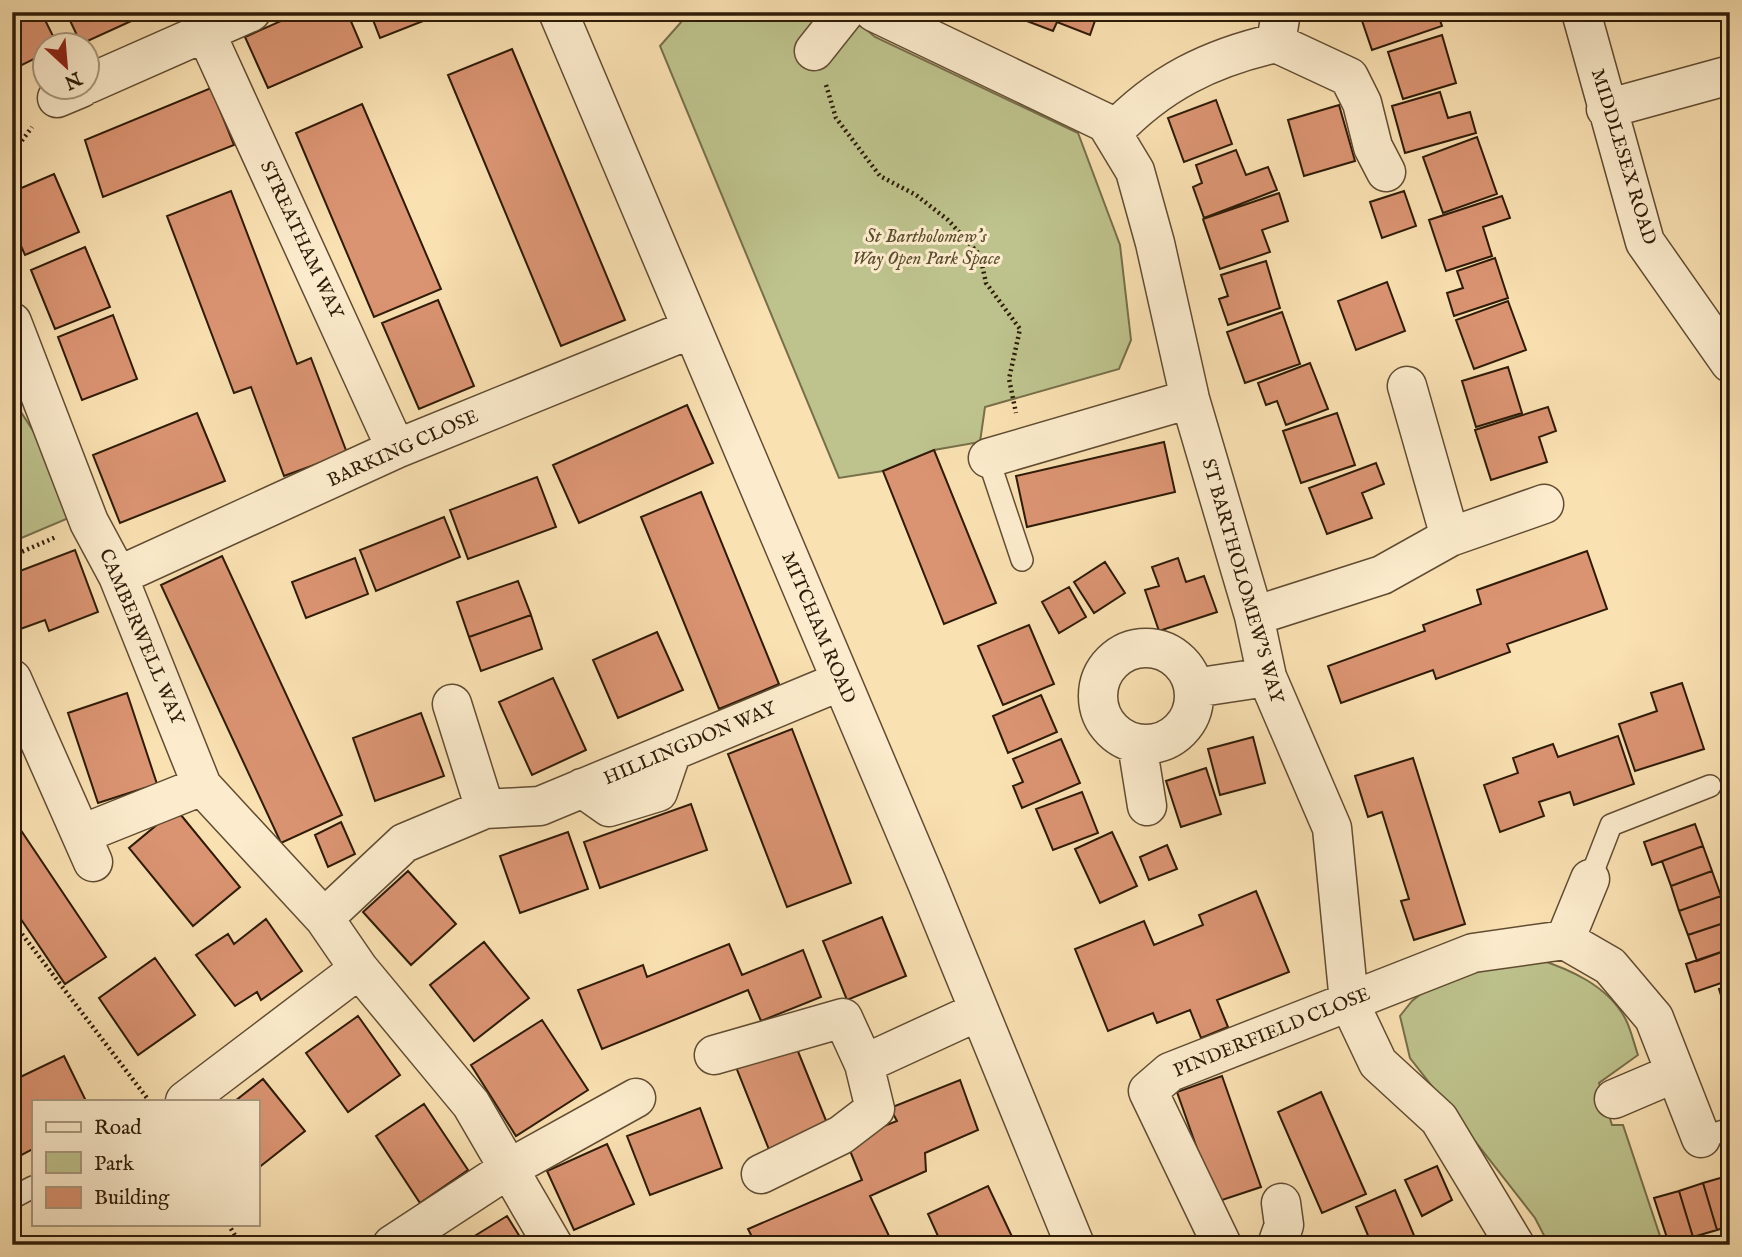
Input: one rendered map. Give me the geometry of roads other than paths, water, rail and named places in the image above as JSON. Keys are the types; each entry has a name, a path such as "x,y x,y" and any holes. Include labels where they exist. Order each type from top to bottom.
{"street":[{"name":"MITCHAM ROAD","path":"558,12 841,681 1075,1245"},
{"path":"814,51 845,12"},
{"name":"ST BARTHOLOMEW'S WAY","path":"874,12 1106,123 1135,171 1155,243 1190,399 1254,616 1268,677 1332,828 1349,1002 1378,1063 1439,1119 1515,1245"},
{"name":"MIDDLESEX ROAD","path":"1581,12 1605,109 1645,242 1730,363"},
{"path":"102,78 229,19"},
{"name":"STREATHAM WAY","path":"229,19 396,449"},
{"path":"1112,133 1136,108 1194,69 1238,52 1278,28 1349,77 1362,103 1373,146 1386,172"},
{"path":"1605,109 1730,75"},
{"name":"CAMBERWELL WAY","path":"12,322 89,522 118,576 202,786 324,918 359,969 471,1104 552,1245"},
{"name":"BARKING CLOSE","path":"118,576 396,449 691,329"},
{"path":"1407,386 1450,537"},
{"path":"988,458 1190,399"},
{"path":"1254,616 1381,575 1450,537 1544,504"},
{"path":"1147,647 1164,650 1178,659 1189,672 1194,688 1194,704 1180,731 1167,740 1136,744 1109,729 1099,708 1098,685 1105,670 1116,657 1131,649 1147,647"},
{"path":"1194,688 1268,677"},
{"path":"12,679 88,848 202,786"},
{"name":"HILLINGDON WAY","path":"485,808 540,806 841,681"},
{"path":"324,918 404,843 485,808 452,704"},
{"path":"1136,744 1147,806"},
{"path":"1590,879 1565,940 1610,966 1654,1018 1675,1073 1715,1134"},
{"name":"PINDERFIELD CLOSE","path":"1222,1245 1148,1091 1170,1072 1473,953 1565,940"},
{"path":"186,1100 359,969"},
{"path":"864,1064 977,1012"},
{"path":"713,1055 843,1018 864,1064 875,1110 841,1135 761,1174"},
{"path":"1614,1099 1675,1073"},
{"path":"391,1245 508,1168 627,1114"},
{"path":"1277,1245 1284,1224 1281,1203"}],"lane":[{"path":"988,458 1022,560"},
{"path":"1590,879 1611,825 1710,786"},
{"path":"12,1198 32,1188"}],"park label":[{"name":"St Bartholomew's Way Open Park Space","path":"926,248"}]}
